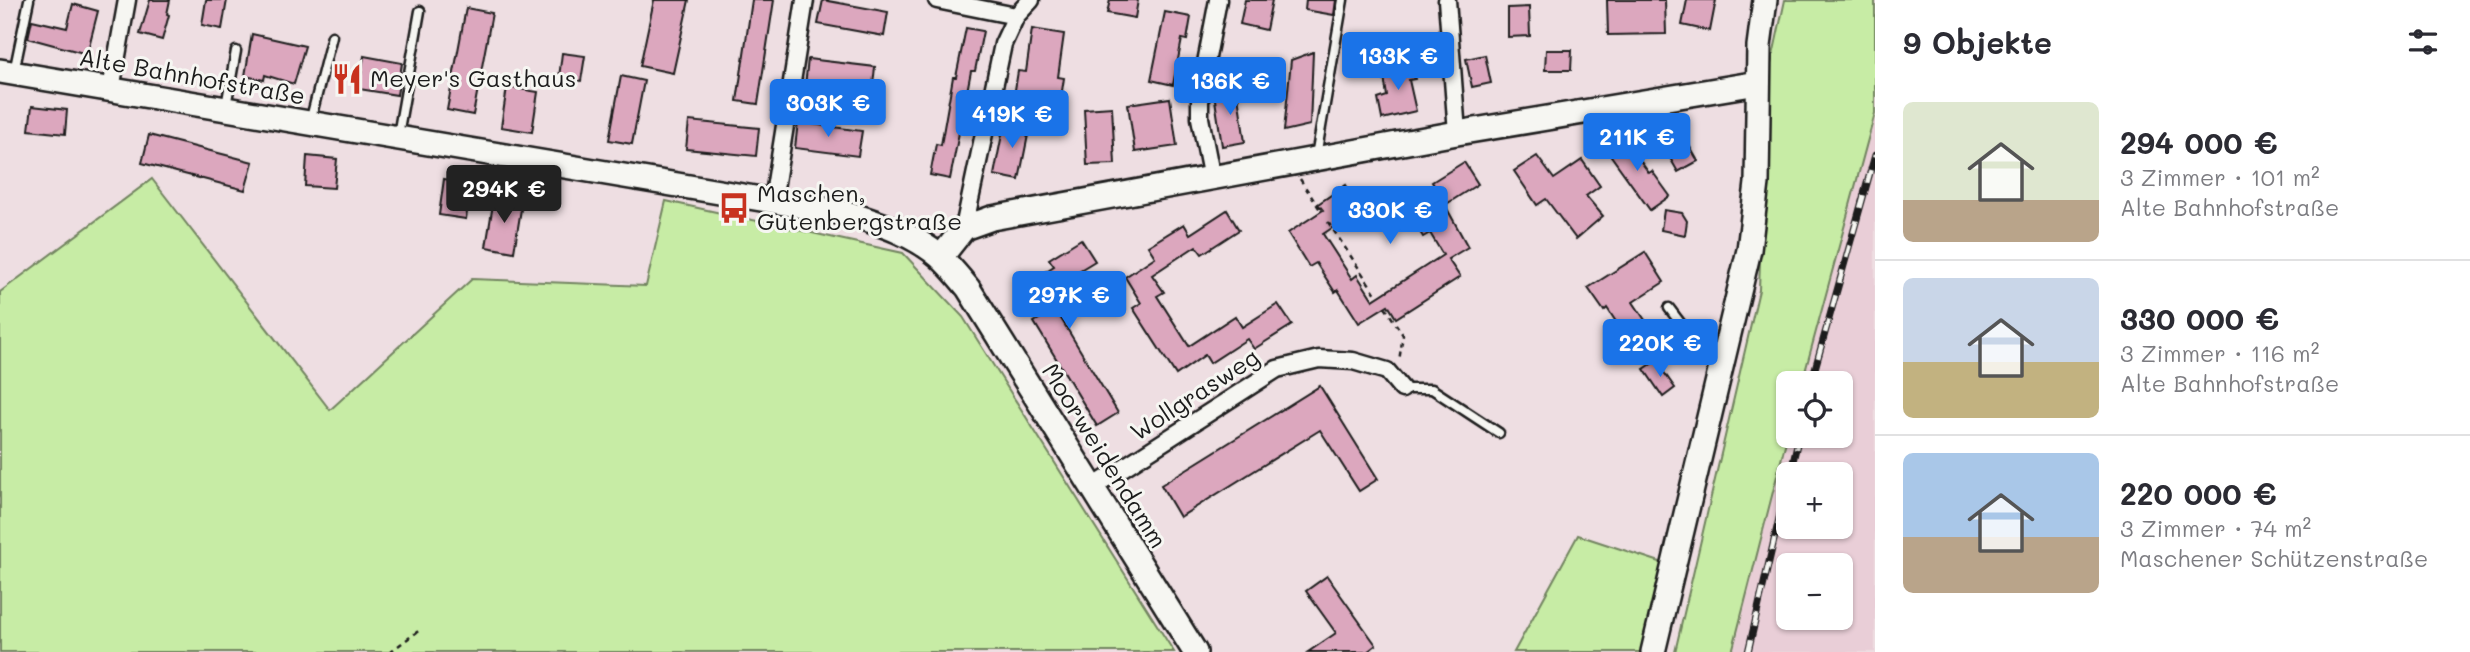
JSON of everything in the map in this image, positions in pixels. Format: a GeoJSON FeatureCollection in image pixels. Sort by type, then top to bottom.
{"type":"FeatureCollection","features":[{"type":"Feature","properties":{"kind":"street"},"geometry":{"type":"LineString","coordinates":[[111,89],[127,0]]}},
{"type":"Feature","properties":{"kind":"street"},"geometry":{"type":"LineString","coordinates":[[773,201],[804,0]]}},
{"type":"Feature","properties":{"kind":"street"},"geometry":{"type":"LineString","coordinates":[[937,0],[1016,16]]}},
{"type":"Feature","properties":{"kind":"street"},"geometry":{"type":"LineString","coordinates":[[941,257],[964,228],[1003,44],[1016,16],[1031,0]]}},
{"type":"Feature","properties":{"kind":"street"},"geometry":{"type":"LineString","coordinates":[[1212,178],[1200,118],[1200,94],[1218,0]]}},
{"type":"Feature","properties":{"kind":"street"},"geometry":{"type":"LineString","coordinates":[[1447,0],[1457,133]]}},
{"type":"Feature","properties":{"kind":"street"},"geometry":{"type":"LineString","coordinates":[[1653,652],[1749,250],[1759,145],[1759,46],[1765,0]]}},
{"type":"Feature","properties":{"kind":"street","name":"Alte Bahnhofstraße"},"geometry":{"type":"LineString","coordinates":[[7,72],[850,215],[883,225],[920,242],[941,257]]}},
{"type":"Feature","properties":{"kind":"street"},"geometry":{"type":"LineString","coordinates":[[964,228],[992,218],[1457,133],[1758,83]]}},
{"type":"Feature","properties":{"kind":"street","name":"Moorweidendamm"},"geometry":{"type":"LineString","coordinates":[[941,257],[968,288],[1195,652]]}},
{"type":"Feature","properties":{"kind":"street","name":"Wollgrasweg"},"geometry":{"type":"LineString","coordinates":[[1093,488],[1277,369],[1319,359],[1353,361],[1387,371]]}},
{"type":"Feature","properties":{"kind":"street"},"geometry":{"type":"LineString","coordinates":[[1387,371],[1402,389]]}},
{"type":"Feature","properties":{"kind":"lane"},"geometry":{"type":"LineString","coordinates":[[7,72],[29,0]]}},
{"type":"Feature","properties":{"kind":"lane"},"geometry":{"type":"LineString","coordinates":[[1316,159],[1343,0]]}},
{"type":"Feature","properties":{"kind":"lane"},"geometry":{"type":"LineString","coordinates":[[397,139],[419,10]]}},
{"type":"Feature","properties":{"kind":"lane"},"geometry":{"type":"LineString","coordinates":[[310,125],[332,36]]}},
{"type":"Feature","properties":{"kind":"lane"},"geometry":{"type":"LineString","coordinates":[[226,110],[236,51]]}},
{"type":"Feature","properties":{"kind":"lane"},"geometry":{"type":"LineString","coordinates":[[1669,308],[1703,353],[1722,366]]}},
{"type":"Feature","properties":{"kind":"lane"},"geometry":{"type":"LineString","coordinates":[[1402,389],[1432,388],[1499,433]]}},
{"type":"Feature","properties":{"kind":"path"},"geometry":{"type":"LineString","coordinates":[[1290,164],[1321,211]]}},
{"type":"Feature","properties":{"kind":"path"},"geometry":{"type":"LineString","coordinates":[[1328,222],[1378,297]]}},
{"type":"Feature","properties":{"kind":"path"},"geometry":{"type":"LineString","coordinates":[[1384,307],[1403,335],[1399,362],[1387,371]]}},
{"type":"Feature","properties":{"kind":"path"},"geometry":{"type":"LineString","coordinates":[[390,652],[421,629]]}},
{"type":"Feature","properties":{"kind":"shaded area"},"geometry":{"type":"Polygon","coordinates":[[[1785,0],[1875,0],[1875,652],[1675,652],[1759,290],[1766,88],[1785,0]]]}},
{"type":"Feature","properties":{"kind":"green space"},"geometry":{"type":"Polygon","coordinates":[[[1785,0],[1875,0],[1875,113],[1805,371],[1776,371],[1776,448],[1784,448],[1781,462],[1776,462],[1776,480],[1732,652],[1675,652],[1759,290],[1766,88],[1785,0]]]}},
{"type":"Feature","properties":{"kind":"green space"},"geometry":{"type":"Polygon","coordinates":[[[152,179],[330,410],[472,279],[646,286],[666,201],[903,253],[963,317],[1174,652],[0,652],[0,292],[152,179]]]}},
{"type":"Feature","properties":{"kind":"green space"},"geometry":{"type":"Polygon","coordinates":[[[1578,535],[1663,563],[1643,652],[1514,652],[1578,535]]]}},
{"type":"Feature","properties":{"kind":"building"},"geometry":{"type":"Polygon","coordinates":[[[150,0],[170,0],[162,40],[140,34],[150,0]]]}},
{"type":"Feature","properties":{"kind":"building"},"geometry":{"type":"Polygon","coordinates":[[[206,0],[227,0],[222,29],[202,25],[206,0]]]}},
{"type":"Feature","properties":{"kind":"building"},"geometry":{"type":"Polygon","coordinates":[[[654,0],[689,0],[673,73],[640,66],[654,0]]]}},
{"type":"Feature","properties":{"kind":"building"},"geometry":{"type":"Polygon","coordinates":[[[752,0],[774,0],[758,104],[737,101],[752,0]]]}},
{"type":"Feature","properties":{"kind":"building"},"geometry":{"type":"Polygon","coordinates":[[[823,0],[888,12],[884,36],[818,24],[823,0]]]}},
{"type":"Feature","properties":{"kind":"building"},"geometry":{"type":"Polygon","coordinates":[[[1110,0],[1138,0],[1135,18],[1107,13],[1110,0]]]}},
{"type":"Feature","properties":{"kind":"building"},"geometry":{"type":"Polygon","coordinates":[[[1245,0],[1272,0],[1266,30],[1240,24],[1245,0]]]}},
{"type":"Feature","properties":{"kind":"building"},"geometry":{"type":"Polygon","coordinates":[[[1306,0],[1336,0],[1334,15],[1305,10],[1306,0]]]}},
{"type":"Feature","properties":{"kind":"building"},"geometry":{"type":"Polygon","coordinates":[[[1607,0],[1665,0],[1666,34],[1608,35],[1607,0]]]}},
{"type":"Feature","properties":{"kind":"building"},"geometry":{"type":"Polygon","coordinates":[[[1687,0],[1716,0],[1710,31],[1682,25],[1687,0]]]}},
{"type":"Feature","properties":{"kind":"building"},"geometry":{"type":"Polygon","coordinates":[[[73,4],[98,11],[87,54],[28,38],[32,20],[67,28],[73,4]]]}},
{"type":"Feature","properties":{"kind":"building"},"geometry":{"type":"Polygon","coordinates":[[[1529,7],[1530,36],[1508,37],[1508,8],[1529,7]]]}},
{"type":"Feature","properties":{"kind":"building"},"geometry":{"type":"Polygon","coordinates":[[[466,8],[492,13],[473,115],[447,110],[466,8]]]}},
{"type":"Feature","properties":{"kind":"building"},"geometry":{"type":"Polygon","coordinates":[[[1165,12],[1191,17],[1187,40],[1182,39],[1173,85],[1151,80],[1165,12]]]}},
{"type":"Feature","properties":{"kind":"building"},"geometry":{"type":"Polygon","coordinates":[[[966,28],[983,31],[975,71],[971,71],[950,179],[930,175],[936,144],[941,145],[953,77],[956,77],[966,28]]]}},
{"type":"Feature","properties":{"kind":"building"},"geometry":{"type":"Polygon","coordinates":[[[1032,29],[1064,34],[1058,77],[1064,78],[1060,104],[1014,96],[1018,71],[1026,72],[1032,29]]]}},
{"type":"Feature","properties":{"kind":"building"},"geometry":{"type":"Polygon","coordinates":[[[252,34],[305,46],[294,84],[265,75],[264,80],[245,76],[252,34]]]}},
{"type":"Feature","properties":{"kind":"building"},"geometry":{"type":"Polygon","coordinates":[[[1546,50],[1572,50],[1571,70],[1545,70],[1546,50]]]}},
{"type":"Feature","properties":{"kind":"building"},"geometry":{"type":"Polygon","coordinates":[[[1313,52],[1310,125],[1284,131],[1291,60],[1313,52]]]}},
{"type":"Feature","properties":{"kind":"building"},"geometry":{"type":"Polygon","coordinates":[[[562,53],[585,56],[581,81],[559,78],[562,53]]]}},
{"type":"Feature","properties":{"kind":"building"},"geometry":{"type":"Polygon","coordinates":[[[1485,55],[1491,83],[1472,87],[1466,59],[1485,55]]]}},
{"type":"Feature","properties":{"kind":"building"},"geometry":{"type":"Polygon","coordinates":[[[364,56],[402,63],[397,95],[359,89],[364,56]]]}},
{"type":"Feature","properties":{"kind":"building"},"geometry":{"type":"Polygon","coordinates":[[[808,59],[875,67],[872,94],[805,86],[808,59]]]}},
{"type":"Feature","properties":{"kind":"building"},"geometry":{"type":"Polygon","coordinates":[[[1413,65],[1415,79],[1409,80],[1416,111],[1382,119],[1378,99],[1387,96],[1383,70],[1413,65]]]}},
{"type":"Feature","properties":{"kind":"building"},"geometry":{"type":"Polygon","coordinates":[[[621,76],[644,81],[632,144],[609,140],[621,76]]]}},
{"type":"Feature","properties":{"kind":"building"},"geometry":{"type":"Polygon","coordinates":[[[507,87],[538,92],[532,132],[501,127],[507,87]]]}},
{"type":"Feature","properties":{"kind":"building"},"geometry":{"type":"Polygon","coordinates":[[[1237,89],[1245,142],[1222,146],[1214,93],[1237,89]]]}},
{"type":"Feature","properties":{"kind":"building"},"geometry":{"type":"Polygon","coordinates":[[[1170,98],[1177,146],[1135,152],[1128,104],[1170,98]]]}},
{"type":"Feature","properties":{"kind":"building"},"geometry":{"type":"Polygon","coordinates":[[[32,106],[67,110],[65,134],[29,130],[32,106]]]}},
{"type":"Feature","properties":{"kind":"building"},"geometry":{"type":"Polygon","coordinates":[[[1112,107],[1115,164],[1087,165],[1084,109],[1112,107]]]}},
{"type":"Feature","properties":{"kind":"building"},"geometry":{"type":"Polygon","coordinates":[[[1005,119],[1030,125],[1019,180],[994,175],[1005,119]]]}},
{"type":"Feature","properties":{"kind":"building"},"geometry":{"type":"Polygon","coordinates":[[[689,121],[759,128],[756,156],[686,149],[689,121]]]}},
{"type":"Feature","properties":{"kind":"building"},"geometry":{"type":"Polygon","coordinates":[[[798,122],[862,131],[858,156],[795,148],[798,122]]]}},
{"type":"Feature","properties":{"kind":"building"},"geometry":{"type":"Polygon","coordinates":[[[1682,133],[1698,161],[1678,172],[1662,144],[1682,133]]]}},
{"type":"Feature","properties":{"kind":"building"},"geometry":{"type":"Polygon","coordinates":[[[1621,134],[1649,173],[1652,171],[1670,196],[1650,210],[1604,146],[1621,134]]]}},
{"type":"Feature","properties":{"kind":"building"},"geometry":{"type":"Polygon","coordinates":[[[149,135],[253,162],[245,190],[142,163],[149,135]]]}},
{"type":"Feature","properties":{"kind":"building"},"geometry":{"type":"Polygon","coordinates":[[[307,156],[337,159],[334,188],[305,186],[307,156]]]}},
{"type":"Feature","properties":{"kind":"building"},"geometry":{"type":"Polygon","coordinates":[[[1537,156],[1554,179],[1582,160],[1600,186],[1586,196],[1603,216],[1576,239],[1546,199],[1537,205],[1514,171],[1537,156]]]}},
{"type":"Feature","properties":{"kind":"building"},"geometry":{"type":"Polygon","coordinates":[[[1464,162],[1478,184],[1445,205],[1468,247],[1448,259],[1460,277],[1396,318],[1388,305],[1359,323],[1338,290],[1335,292],[1316,263],[1309,267],[1288,233],[1323,210],[1318,204],[1346,185],[1361,209],[1323,234],[1352,279],[1357,275],[1373,300],[1443,255],[1430,233],[1423,237],[1404,206],[1435,187],[1432,182],[1464,162]]]}},
{"type":"Feature","properties":{"kind":"building"},"geometry":{"type":"Polygon","coordinates":[[[444,179],[471,183],[466,219],[439,215],[444,179]]]}},
{"type":"Feature","properties":{"kind":"building"},"geometry":{"type":"Polygon","coordinates":[[[494,198],[522,203],[514,252],[486,247],[494,198]]]}},
{"type":"Feature","properties":{"kind":"building"},"geometry":{"type":"Polygon","coordinates":[[[1227,210],[1239,230],[1202,254],[1196,246],[1152,275],[1164,292],[1157,296],[1189,346],[1235,316],[1242,327],[1278,304],[1292,325],[1254,349],[1247,339],[1210,363],[1205,355],[1176,375],[1133,308],[1141,303],[1125,277],[1155,257],[1148,246],[1184,224],[1190,234],[1227,210]]]}},
{"type":"Feature","properties":{"kind":"building"},"geometry":{"type":"Polygon","coordinates":[[[1664,210],[1682,213],[1687,221],[1685,235],[1661,230],[1664,210]]]}},
{"type":"Feature","properties":{"kind":"building"},"geometry":{"type":"Polygon","coordinates":[[[1081,239],[1095,261],[1054,286],[1067,307],[1057,312],[1118,413],[1097,426],[1034,322],[1046,315],[1027,283],[1054,266],[1049,259],[1081,239]]]}},
{"type":"Feature","properties":{"kind":"building"},"geometry":{"type":"Polygon","coordinates":[[[1645,252],[1664,282],[1633,302],[1649,326],[1628,340],[1607,308],[1604,311],[1588,288],[1645,252]]]}},
{"type":"Feature","properties":{"kind":"building"},"geometry":{"type":"Polygon","coordinates":[[[1656,361],[1675,388],[1663,397],[1644,369],[1656,361]]]}},
{"type":"Feature","properties":{"kind":"building"},"geometry":{"type":"Polygon","coordinates":[[[1320,386],[1378,479],[1359,491],[1320,430],[1180,517],[1161,485],[1320,386]]]}},
{"type":"Feature","properties":{"kind":"building"},"geometry":{"type":"Polygon","coordinates":[[[1327,576],[1376,645],[1367,652],[1308,652],[1336,633],[1306,591],[1327,576]]]}},
{"type":"Feature","properties":{"kind":"railway"},"geometry":{"type":"LineString","coordinates":[[1814,371],[1875,155]]}},
{"type":"Feature","properties":{"kind":"railway"},"geometry":{"type":"LineString","coordinates":[[1793,462],[1796,448]]}},
{"type":"Feature","properties":{"kind":"railway"},"geometry":{"type":"LineString","coordinates":[[1748,652],[1776,532]]}},
{"type":"Feature","properties":{"kind":"place","name":"Meyer's Gasthaus"},"geometry":{"type":"Point","coordinates":[347,79]}},
{"type":"Feature","properties":{"kind":"place","name":"Maschen, Gutenbergstraße"},"geometry":{"type":"Point","coordinates":[734,208]}}]}
